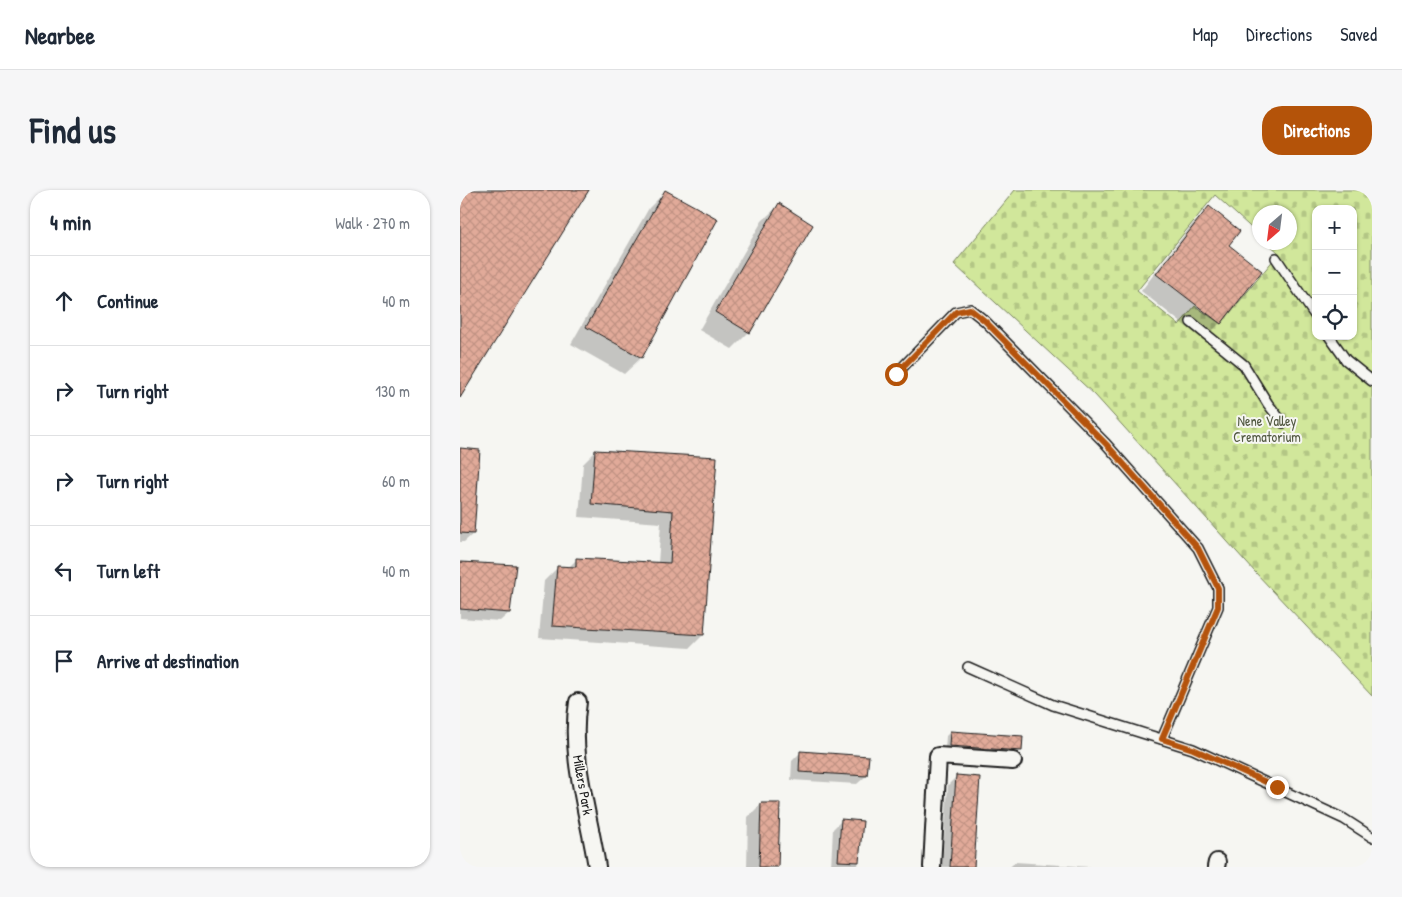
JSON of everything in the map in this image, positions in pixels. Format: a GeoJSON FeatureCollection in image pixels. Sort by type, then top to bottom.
{"type":"FeatureCollection","features":[{"type":"Feature","properties":{"kind":"street","name":"Millers Park"},"geometry":{"type":"LineString","coordinates":[[578,702],[575,718],[578,764],[592,831],[597,867]]}},
{"type":"Feature","properties":{"kind":"street"},"geometry":{"type":"LineString","coordinates":[[932,867],[938,756],[1013,761]]}},
{"type":"Feature","properties":{"kind":"lane"},"geometry":{"type":"LineString","coordinates":[[1276,258],[1312,310]]}},
{"type":"Feature","properties":{"kind":"lane"},"geometry":{"type":"LineString","coordinates":[[896,374],[956,312],[970,309],[985,321],[1106,444],[1198,548],[1218,588],[1218,607],[1162,739]]}},
{"type":"Feature","properties":{"kind":"lane"},"geometry":{"type":"LineString","coordinates":[[1191,322],[1244,365],[1268,404],[1283,423]]}},
{"type":"Feature","properties":{"kind":"lane"},"geometry":{"type":"LineString","coordinates":[[1332,340],[1346,360],[1372,380]]}},
{"type":"Feature","properties":{"kind":"lane"},"geometry":{"type":"LineString","coordinates":[[968,667],[1053,705],[1193,749],[1344,819],[1372,837]]}},
{"type":"Feature","properties":{"kind":"green space","name":"Nene Valley Crematorium"},"geometry":{"type":"Polygon","coordinates":[[[1015,190],[1372,190],[1372,696],[1255,572],[1095,395],[954,264],[1015,190]],[[1215,195],[1137,291],[1179,325],[1195,306],[1221,324],[1279,253],[1276,250],[1297,250],[1297,205],[1252,205],[1252,229],[1215,195]]]}},
{"type":"Feature","properties":{"kind":"building"},"geometry":{"type":"Polygon","coordinates":[[[460,190],[589,190],[460,398],[460,190]]]}},
{"type":"Feature","properties":{"kind":"building"},"geometry":{"type":"Polygon","coordinates":[[[665,190],[718,219],[642,358],[586,327],[665,190]]]}},
{"type":"Feature","properties":{"kind":"building"},"geometry":{"type":"Polygon","coordinates":[[[779,203],[813,225],[750,333],[715,312],[779,203]]]}},
{"type":"Feature","properties":{"kind":"building"},"geometry":{"type":"Polygon","coordinates":[[[1209,206],[1240,231],[1229,245],[1262,271],[1221,324],[1156,274],[1209,206]]]}},
{"type":"Feature","properties":{"kind":"building"},"geometry":{"type":"Polygon","coordinates":[[[460,448],[480,450],[474,534],[460,533],[460,448]]]}},
{"type":"Feature","properties":{"kind":"building"},"geometry":{"type":"Polygon","coordinates":[[[595,450],[717,457],[704,635],[552,626],[557,566],[576,567],[576,558],[670,563],[673,511],[591,504],[595,450]]]}},
{"type":"Feature","properties":{"kind":"building"},"geometry":{"type":"Polygon","coordinates":[[[460,562],[516,565],[510,613],[460,609],[460,562]]]}},
{"type":"Feature","properties":{"kind":"building"},"geometry":{"type":"Polygon","coordinates":[[[950,731],[1023,736],[1022,751],[949,746],[950,731]]]}},
{"type":"Feature","properties":{"kind":"building"},"geometry":{"type":"Polygon","coordinates":[[[800,751],[869,756],[867,776],[799,772],[800,751]]]}},
{"type":"Feature","properties":{"kind":"building"},"geometry":{"type":"Polygon","coordinates":[[[956,775],[980,777],[974,867],[950,867],[956,775]]]}},
{"type":"Feature","properties":{"kind":"building"},"geometry":{"type":"Polygon","coordinates":[[[761,803],[780,803],[778,867],[759,867],[761,803]]]}},
{"type":"Feature","properties":{"kind":"building"},"geometry":{"type":"Polygon","coordinates":[[[841,819],[863,821],[859,862],[838,861],[841,819]]]}},
{"type":"Feature","properties":{"kind":"route"},"geometry":{"type":"LineString","coordinates":[[896,374],[956,312],[970,309],[985,321],[1106,444],[1198,548],[1218,588],[1218,607],[1162,739],[1193,749],[1277,787]]}}]}
